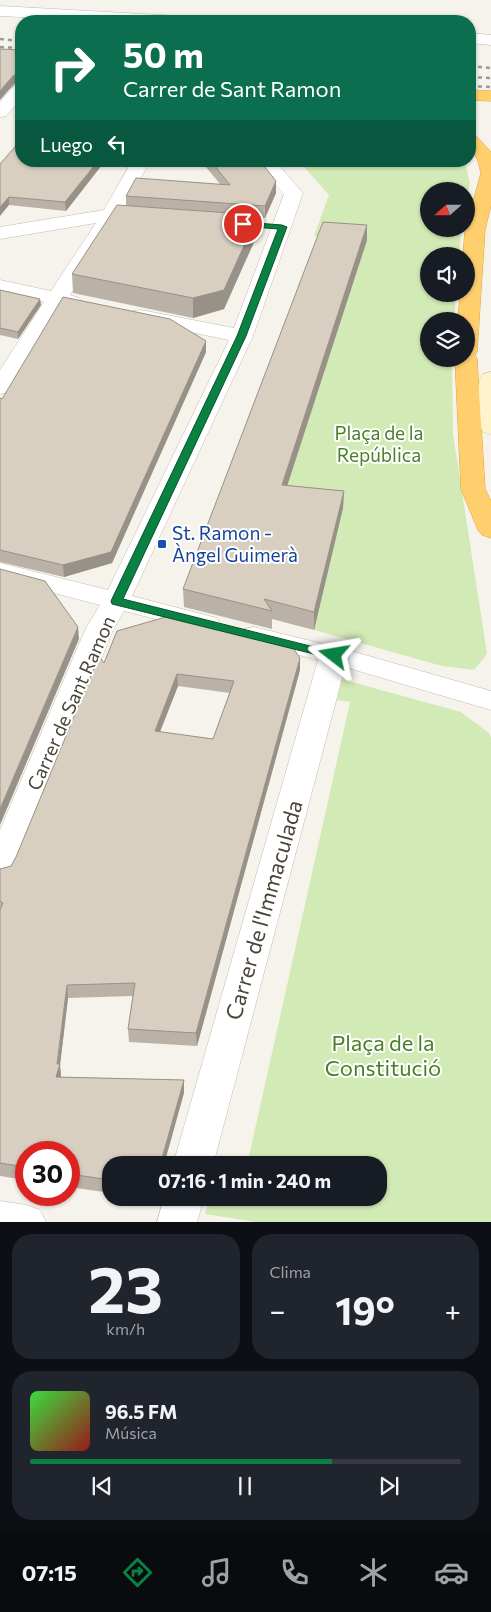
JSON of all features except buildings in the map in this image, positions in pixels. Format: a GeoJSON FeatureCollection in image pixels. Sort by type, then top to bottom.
{"type":"FeatureCollection","features":[{"type":"Feature","properties":{"kind":"highway"},"geometry":{"type":"LineString","coordinates":[[476,95],[491,96]]}},
{"type":"Feature","properties":{"kind":"highway"},"geometry":{"type":"LineString","coordinates":[[476,105],[491,106]]}},
{"type":"Feature","properties":{"kind":"highway"},"geometry":{"type":"LineString","coordinates":[[469,312],[475,230],[490,173],[486,157],[476,146]]}},
{"type":"Feature","properties":{"kind":"highway"},"geometry":{"type":"LineString","coordinates":[[466,367],[473,489],[491,530]]}},
{"type":"Feature","properties":{"kind":"street"},"geometry":{"type":"LineString","coordinates":[[0,12],[60,15]]}},
{"type":"Feature","properties":{"kind":"street"},"geometry":{"type":"LineString","coordinates":[[476,39],[491,40]]}},
{"type":"Feature","properties":{"kind":"street"},"geometry":{"type":"LineString","coordinates":[[15,88],[0,112],[15,113]]}},
{"type":"Feature","properties":{"kind":"street"},"geometry":{"type":"LineString","coordinates":[[0,388],[110,215],[138,167]]}},
{"type":"Feature","properties":{"kind":"street","name":"Carrer de Sant Ramon"},"geometry":{"type":"LineString","coordinates":[[0,869],[99,630],[116,601],[242,336],[273,226],[294,193],[270,167]]}},
{"type":"Feature","properties":{"kind":"street"},"geometry":{"type":"LineString","coordinates":[[0,233],[110,215],[163,218]]}},
{"type":"Feature","properties":{"kind":"street"},"geometry":{"type":"LineString","coordinates":[[0,286],[91,306]]}},
{"type":"Feature","properties":{"kind":"street"},"geometry":{"type":"LineString","coordinates":[[119,312],[242,336]]}},
{"type":"Feature","properties":{"kind":"street"},"geometry":{"type":"LineString","coordinates":[[491,379],[488,391],[491,427]]}},
{"type":"Feature","properties":{"kind":"street"},"geometry":{"type":"LineString","coordinates":[[0,571],[334,655],[491,700]]}},
{"type":"Feature","properties":{"kind":"street","name":"Carrer de l'Immaculada"},"geometry":{"type":"LineString","coordinates":[[195,1156],[334,655]]}},
{"type":"Feature","properties":{"kind":"street"},"geometry":{"type":"LineString","coordinates":[[177,1222],[182,1206]]}},
{"type":"Feature","properties":{"kind":"street"},"geometry":{"type":"LineString","coordinates":[[0,1218],[26,1222]]}},
{"type":"Feature","properties":{"kind":"green space","name":"Plaça de la República"},"geometry":{"type":"Polygon","coordinates":[[[304,167],[466,167],[470,182],[420,182],[420,238],[460,238],[460,247],[420,247],[420,302],[455,302],[455,312],[420,312],[420,367],[452,367],[453,434],[487,654],[474,670],[442,666],[314,630],[282,502],[366,240],[314,236],[329,195],[304,167]]]}},
{"type":"Feature","properties":{"kind":"green space","name":"Plaça de la Constitució"},"geometry":{"type":"Polygon","coordinates":[[[341,679],[461,712],[489,733],[491,738],[491,1222],[256,1222],[205,1214],[208,1206],[387,1206],[387,1156],[249,1156],[350,702],[337,700],[341,679]]]}},
{"type":"Feature","properties":{"kind":"tunnel"},"geometry":{"type":"LineString","coordinates":[[0,80],[15,81]]}},
{"type":"Feature","properties":{"kind":"railway"},"geometry":{"type":"LineString","coordinates":[[0,39],[15,40]]}},
{"type":"Feature","properties":{"kind":"railway"},"geometry":{"type":"LineString","coordinates":[[0,47],[15,48]]}},
{"type":"Feature","properties":{"kind":"railway"},"geometry":{"type":"LineString","coordinates":[[476,67],[491,68]]}},
{"type":"Feature","properties":{"kind":"railway"},"geometry":{"type":"LineString","coordinates":[[476,77],[491,78]]}},
{"type":"Feature","properties":{"kind":"railway"},"geometry":{"type":"LineString","coordinates":[[476,86],[491,87]]}},
{"type":"Feature","properties":{"kind":"place","name":"St. Ramon - Àngel Guimerà"},"geometry":{"type":"Point","coordinates":[162,544]}},
{"type":"Feature","properties":{"kind":"route"},"geometry":{"type":"LineString","coordinates":[[243,224],[282,227],[242,336],[116,601],[334,655]]}}]}
